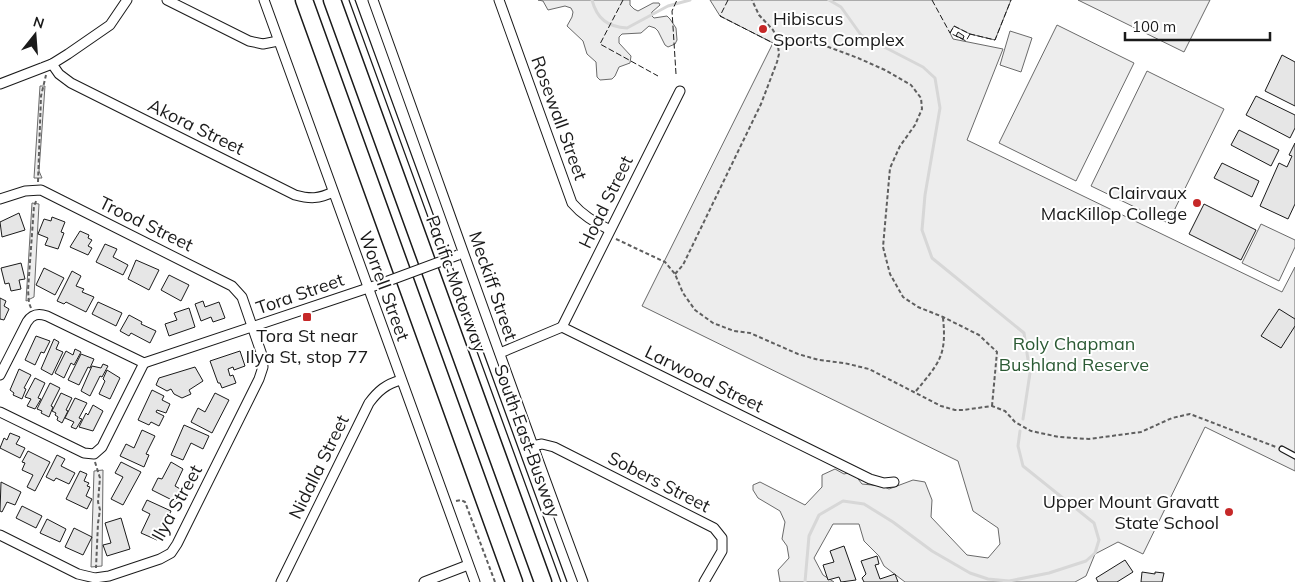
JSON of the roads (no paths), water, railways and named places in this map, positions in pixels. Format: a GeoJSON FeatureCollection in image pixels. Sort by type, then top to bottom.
{"type":"FeatureCollection","features":[{"type":"Feature","properties":{"kind":"highway"},"geometry":{"type":"LineString","coordinates":[[304,0],[514,582]]}},
{"type":"Feature","properties":{"kind":"highway","name":"Pacific Motorway"},"geometry":{"type":"LineString","coordinates":[[332,0],[543,582]]}},
{"type":"Feature","properties":{"kind":"street"},"geometry":{"type":"LineString","coordinates":[[0,84],[52,64],[110,25],[127,0]]}},
{"type":"Feature","properties":{"kind":"street"},"geometry":{"type":"LineString","coordinates":[[167,0],[249,41],[263,44],[278,41]]}},
{"type":"Feature","properties":{"kind":"street","name":"Worrell Street"},"geometry":{"type":"LineString","coordinates":[[264,0],[475,582]]}},
{"type":"Feature","properties":{"kind":"street","name":"Meckiff Street"},"geometry":{"type":"LineString","coordinates":[[373,0],[461,254],[500,353],[532,446],[583,582]]}},
{"type":"Feature","properties":{"kind":"street","name":"Rosewall Street"},"geometry":{"type":"LineString","coordinates":[[499,0],[572,202],[579,211],[609,232]]}},
{"type":"Feature","properties":{"kind":"street","name":"Akora Street"},"geometry":{"type":"LineString","coordinates":[[52,64],[59,74],[72,83],[295,195],[308,198],[321,197],[333,192]]}},
{"type":"Feature","properties":{"kind":"street","name":"Hoad Street"},"geometry":{"type":"LineString","coordinates":[[562,327],[680,91]]}},
{"type":"Feature","properties":{"kind":"street","name":"Trood Street"},"geometry":{"type":"LineString","coordinates":[[0,199],[25,190],[41,190],[228,283],[240,293],[253,328]]}},
{"type":"Feature","properties":{"kind":"street","name":"Tora Street"},"geometry":{"type":"LineString","coordinates":[[144,363],[253,328],[461,254]]}},
{"type":"Feature","properties":{"kind":"street"},"geometry":{"type":"LineString","coordinates":[[0,375],[27,322],[34,314],[48,316],[144,363],[102,447],[94,454],[84,453],[0,412]]}},
{"type":"Feature","properties":{"kind":"street"},"geometry":{"type":"LineString","coordinates":[[500,353],[562,327]]}},
{"type":"Feature","properties":{"kind":"street","name":"Larwood Street"},"geometry":{"type":"LineString","coordinates":[[562,327],[870,480],[884,483],[894,482]]}},
{"type":"Feature","properties":{"kind":"street","name":"Ilya Street"},"geometry":{"type":"LineString","coordinates":[[0,535],[78,574],[95,578],[109,576],[160,559],[170,553],[177,544],[261,374],[263,367],[262,355],[253,328]]}},
{"type":"Feature","properties":{"kind":"street","name":"Nidalla Street"},"geometry":{"type":"LineString","coordinates":[[281,582],[369,403],[379,390],[388,384],[401,380]]}},
{"type":"Feature","properties":{"kind":"street","name":"Sobers Street"},"geometry":{"type":"LineString","coordinates":[[532,446],[542,444],[554,447],[714,528],[722,538],[722,551],[704,582]]}},
{"type":"Feature","properties":{"kind":"street"},"geometry":{"type":"LineString","coordinates":[[424,582],[468,565]]}},
{"type":"Feature","properties":{"kind":"lane","name":"South East Busway"},"geometry":{"type":"LineString","coordinates":[[352,0],[564,582]]}},
{"type":"Feature","properties":{"kind":"lane"},"geometry":{"type":"LineString","coordinates":[[1282,450],[1295,456]]}},
{"type":"Feature","properties":{"kind":"waterway"},"geometry":{"type":"LineString","coordinates":[[592,0],[594,7],[604,21],[614,26],[627,28],[668,6],[690,0]]}},
{"type":"Feature","properties":{"kind":"waterway"},"geometry":{"type":"LineString","coordinates":[[829,0],[841,7],[861,35],[923,67],[935,78],[940,108],[925,195],[922,230],[932,258],[1024,333],[1030,373],[1023,419]]}},
{"type":"Feature","properties":{"kind":"waterway"},"geometry":{"type":"LineString","coordinates":[[805,582],[809,536],[819,515],[843,501],[864,504],[893,522],[932,551],[970,573],[988,579],[1009,581],[1049,573],[1086,561],[1095,553],[1099,540],[1094,523],[1023,466],[1018,446],[1020,431]]}},
{"type":"Feature","properties":{"kind":"place","name":"Hibiscus Sports Complex"},"geometry":{"type":"Point","coordinates":[763,29]}},
{"type":"Feature","properties":{"kind":"place","name":"Clairvaux MacKillop College"},"geometry":{"type":"Point","coordinates":[1197,203]}},
{"type":"Feature","properties":{"kind":"place","name":"Tora St near Ilya St, stop 77"},"geometry":{"type":"Point","coordinates":[307,317]}},
{"type":"Feature","properties":{"kind":"place","name":"Upper Mount Gravatt State School"},"geometry":{"type":"Point","coordinates":[1229,512]}},
{"type":"Feature","properties":{"kind":"park label","name":"Roly Chapman Bushland Reserve"},"geometry":{"type":"Point","coordinates":[1074,354]}}]}
